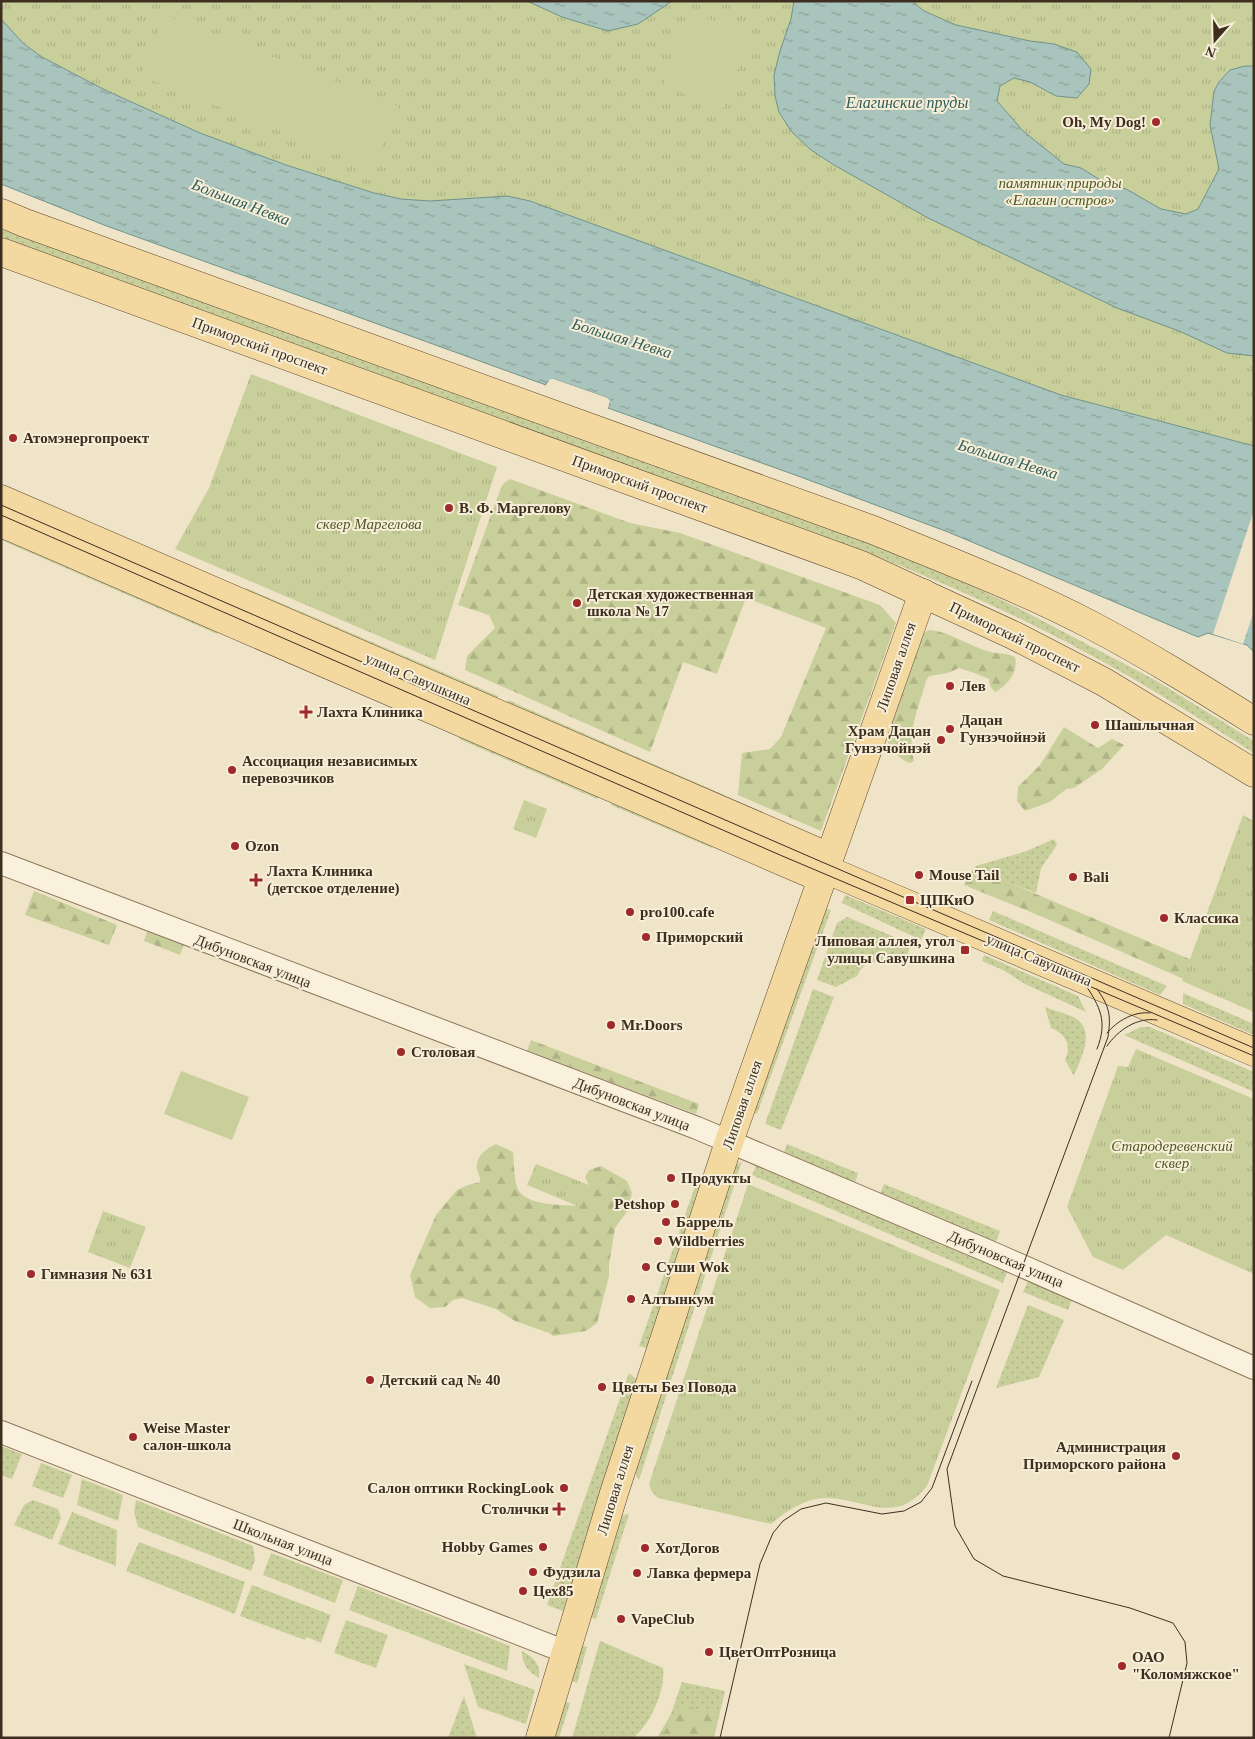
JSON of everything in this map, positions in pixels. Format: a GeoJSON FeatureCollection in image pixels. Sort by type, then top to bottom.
{"type":"FeatureCollection","features":[{"type":"Feature","properties":{"kind":"main road"},"geometry":{"type":"LineString","coordinates":[[1,213],[24,223],[873,530],[936,555],[1013,588],[1093,626],[1163,665],[1254,721]]}},
{"type":"Feature","properties":{"kind":"main road","name":"Приморский проспект"},"geometry":{"type":"LineString","coordinates":[[1,252],[861,565],[1013,635],[1104,682],[1254,773]]}},
{"type":"Feature","properties":{"kind":"main road","name":"улица Савушкина"},"geometry":{"type":"LineString","coordinates":[[1,499],[818,852],[825,869]]}},
{"type":"Feature","properties":{"kind":"main road","name":"улица Савушкина"},"geometry":{"type":"LineString","coordinates":[[1,523],[809,873],[825,869],[1254,1052]]}},
{"type":"Feature","properties":{"kind":"main road","name":"Липовая аллея"},"geometry":{"type":"LineString","coordinates":[[540,1738],[617,1484],[729,1142],[924,593]]}},
{"type":"Feature","properties":{"kind":"street","name":"Дибуновская улица"},"geometry":{"type":"LineString","coordinates":[[1,863],[729,1142],[1004,1258],[1254,1368]]}},
{"type":"Feature","properties":{"kind":"street","name":"Школьная улица"},"geometry":{"type":"LineString","coordinates":[[1,1432],[566,1652]]}},
{"type":"Feature","properties":{"kind":"green space","name":"памятник природы «Елагин остров»"},"geometry":{"type":"Polygon","coordinates":[[[1,1],[1254,1],[1254,446],[1061,395],[530,201],[430,201],[401,199],[374,193],[286,165],[200,133],[105,90],[42,57],[24,44],[1,19],[1,1]]]}},
{"type":"Feature","properties":{"kind":"green space"},"geometry":{"type":"Polygon","coordinates":[[[688,11],[751,34],[724,108],[663,86],[688,11]]]}},
{"type":"Feature","properties":{"kind":"green space"},"geometry":{"type":"Polygon","coordinates":[[[165,15],[398,106],[374,168],[141,76],[165,15]]]}},
{"type":"Feature","properties":{"kind":"green space"},"geometry":{"type":"Polygon","coordinates":[[[1,227],[869,543],[954,577],[1022,610],[1155,680],[1254,741],[1254,753],[1147,687],[1055,636],[921,574],[866,552],[1,237],[1,227]]]}},
{"type":"Feature","properties":{"kind":"green space","name":"сквер Маргелова"},"geometry":{"type":"Polygon","coordinates":[[[251,374],[497,467],[435,660],[175,549],[209,488],[251,374]]]}},
{"type":"Feature","properties":{"kind":"green space"},"geometry":{"type":"Polygon","coordinates":[[[510,479],[630,523],[680,533],[880,605],[896,623],[821,831],[738,795],[742,753],[770,749],[781,737],[826,628],[746,598],[717,674],[683,662],[650,752],[465,670],[467,656],[495,628],[489,615],[458,605],[502,485],[510,479]]]}},
{"type":"Feature","properties":{"kind":"green space"},"geometry":{"type":"Polygon","coordinates":[[[1,530],[221,625],[217,634],[1,540],[1,530]]]}},
{"type":"Feature","properties":{"kind":"green space"},"geometry":{"type":"Polygon","coordinates":[[[246,588],[498,696],[494,706],[242,597],[246,588]]]}},
{"type":"Feature","properties":{"kind":"green space"},"geometry":{"type":"Polygon","coordinates":[[[930,630],[938,631],[983,650],[1015,657],[1016,662],[1011,678],[995,692],[990,686],[989,679],[959,668],[948,673],[929,676],[914,721],[912,751],[914,761],[910,763],[901,759],[894,752],[885,736],[921,637],[930,630]]]}},
{"type":"Feature","properties":{"kind":"green space"},"geometry":{"type":"Polygon","coordinates":[[[508,700],[724,795],[720,804],[504,709],[508,700]]]}},
{"type":"Feature","properties":{"kind":"green space"},"geometry":{"type":"Polygon","coordinates":[[[1064,727],[1098,748],[1112,739],[1124,745],[1102,769],[1074,788],[1066,789],[1050,802],[1025,811],[1017,801],[1018,787],[1040,765],[1064,727]]]}},
{"type":"Feature","properties":{"kind":"green space"},"geometry":{"type":"Polygon","coordinates":[[[463,729],[601,790],[597,799],[459,739],[463,729]]]}},
{"type":"Feature","properties":{"kind":"green space"},"geometry":{"type":"Polygon","coordinates":[[[615,796],[716,839],[712,848],[611,805],[615,796]]]}},
{"type":"Feature","properties":{"kind":"green space"},"geometry":{"type":"Polygon","coordinates":[[[524,800],[547,809],[536,838],[513,829],[524,800]]]}},
{"type":"Feature","properties":{"kind":"green space"},"geometry":{"type":"Polygon","coordinates":[[[1243,815],[1254,821],[1254,1012],[1182,981],[1243,815]]]}},
{"type":"Feature","properties":{"kind":"green space"},"geometry":{"type":"Polygon","coordinates":[[[1054,839],[1057,845],[1041,868],[1036,893],[1010,883],[970,874],[976,866],[1024,852],[1054,839]]]}},
{"type":"Feature","properties":{"kind":"green space"},"geometry":{"type":"Polygon","coordinates":[[[970,874],[1010,883],[1194,961],[1188,981],[1038,915],[964,885],[970,874]]]}},
{"type":"Feature","properties":{"kind":"green space"},"geometry":{"type":"Polygon","coordinates":[[[34,891],[117,925],[109,945],[25,915],[34,891]]]}},
{"type":"Feature","properties":{"kind":"green space"},"geometry":{"type":"Polygon","coordinates":[[[845,895],[926,929],[921,940],[842,903],[845,895]]]}},
{"type":"Feature","properties":{"kind":"green space"},"geometry":{"type":"Polygon","coordinates":[[[824,908],[831,910],[757,1114],[751,1112],[824,908]]]}},
{"type":"Feature","properties":{"kind":"green space"},"geometry":{"type":"Polygon","coordinates":[[[993,911],[1167,986],[1160,995],[989,920],[993,911]]]}},
{"type":"Feature","properties":{"kind":"green space"},"geometry":{"type":"Polygon","coordinates":[[[847,917],[911,944],[907,956],[887,963],[881,961],[866,964],[857,976],[836,987],[817,980],[837,923],[847,917]]]}},
{"type":"Feature","properties":{"kind":"green space"},"geometry":{"type":"Polygon","coordinates":[[[149,927],[185,942],[180,955],[144,941],[149,927]]]}},
{"type":"Feature","properties":{"kind":"green space"},"geometry":{"type":"Polygon","coordinates":[[[984,955],[1078,996],[1086,1012],[1025,984],[1003,970],[982,961],[984,955]]]}},
{"type":"Feature","properties":{"kind":"green space"},"geometry":{"type":"Polygon","coordinates":[[[813,989],[834,997],[781,1130],[765,1124],[813,989]]]}},
{"type":"Feature","properties":{"kind":"green space"},"geometry":{"type":"Polygon","coordinates":[[[1183,993],[1254,1024],[1254,1035],[1183,1004],[1183,993]]]}},
{"type":"Feature","properties":{"kind":"green space"},"geometry":{"type":"Polygon","coordinates":[[[1045,1007],[1075,1018],[1082,1024],[1085,1030],[1085,1046],[1074,1076],[1065,1060],[1068,1045],[1064,1037],[1051,1028],[1045,1007]]]}},
{"type":"Feature","properties":{"kind":"green space"},"geometry":{"type":"Polygon","coordinates":[[[1141,1027],[1150,1027],[1254,1072],[1254,1092],[1124,1035],[1141,1027]]]}},
{"type":"Feature","properties":{"kind":"green space"},"geometry":{"type":"Polygon","coordinates":[[[531,1040],[699,1104],[696,1114],[527,1051],[531,1040]]]}},
{"type":"Feature","properties":{"kind":"green space","name":"Стародеревенский сквер"},"geometry":{"type":"Polygon","coordinates":[[[1136,1049],[1254,1099],[1254,1274],[1166,1235],[1123,1270],[1093,1257],[1067,1207],[1118,1066],[1128,1067],[1136,1049]]]}},
{"type":"Feature","properties":{"kind":"green space"},"geometry":{"type":"Polygon","coordinates":[[[181,1071],[249,1097],[232,1140],[164,1114],[181,1071]]]}},
{"type":"Feature","properties":{"kind":"green space"},"geometry":{"type":"Polygon","coordinates":[[[496,1144],[513,1152],[517,1188],[530,1200],[556,1205],[580,1206],[589,1185],[585,1177],[589,1170],[601,1166],[627,1181],[632,1193],[628,1210],[615,1228],[609,1276],[597,1323],[586,1331],[553,1336],[515,1321],[496,1309],[462,1298],[453,1300],[445,1307],[430,1308],[415,1297],[410,1275],[436,1215],[457,1190],[480,1182],[477,1170],[479,1157],[496,1144]]]}},
{"type":"Feature","properties":{"kind":"green space"},"geometry":{"type":"Polygon","coordinates":[[[787,1144],[858,1173],[855,1183],[784,1152],[787,1144]]]}},
{"type":"Feature","properties":{"kind":"green space"},"geometry":{"type":"Polygon","coordinates":[[[742,1161],[639,1480],[636,1475],[636,1469],[733,1168],[742,1161]]]}},
{"type":"Feature","properties":{"kind":"green space"},"geometry":{"type":"Polygon","coordinates":[[[758,1161],[1008,1270],[1003,1283],[752,1175],[758,1161]]]}},
{"type":"Feature","properties":{"kind":"green space"},"geometry":{"type":"Polygon","coordinates":[[[536,1164],[589,1185],[580,1207],[527,1185],[536,1164]]]}},
{"type":"Feature","properties":{"kind":"green space"},"geometry":{"type":"Polygon","coordinates":[[[698,1178],[703,1180],[647,1348],[639,1346],[698,1178]]]}},
{"type":"Feature","properties":{"kind":"green space"},"geometry":{"type":"Polygon","coordinates":[[[748,1184],[1000,1290],[927,1486],[915,1498],[903,1505],[892,1508],[841,1499],[811,1500],[783,1514],[771,1524],[658,1498],[652,1492],[649,1484],[748,1184]]]}},
{"type":"Feature","properties":{"kind":"green space"},"geometry":{"type":"Polygon","coordinates":[[[884,1184],[1000,1231],[995,1244],[880,1194],[884,1184]]]}},
{"type":"Feature","properties":{"kind":"green space"},"geometry":{"type":"Polygon","coordinates":[[[103,1211],[146,1227],[130,1268],[88,1252],[103,1211]]]}},
{"type":"Feature","properties":{"kind":"green space"},"geometry":{"type":"Polygon","coordinates":[[[1029,1279],[1073,1297],[1068,1310],[1023,1292],[1029,1279]]]}},
{"type":"Feature","properties":{"kind":"green space"},"geometry":{"type":"Polygon","coordinates":[[[1028,1305],[1064,1320],[1039,1377],[996,1388],[1028,1305]]]}},
{"type":"Feature","properties":{"kind":"green space"},"geometry":{"type":"Polygon","coordinates":[[[629,1373],[636,1379],[636,1383],[563,1611],[547,1605],[629,1373]]]}},
{"type":"Feature","properties":{"kind":"green space"},"geometry":{"type":"Polygon","coordinates":[[[1,1446],[22,1454],[12,1479],[1,1475],[1,1446]]]}},
{"type":"Feature","properties":{"kind":"green space"},"geometry":{"type":"Polygon","coordinates":[[[41,1463],[72,1475],[63,1498],[32,1486],[41,1463]]]}},
{"type":"Feature","properties":{"kind":"green space"},"geometry":{"type":"Polygon","coordinates":[[[82,1479],[123,1495],[118,1521],[77,1505],[82,1479]]]}},
{"type":"Feature","properties":{"kind":"green space"},"geometry":{"type":"Polygon","coordinates":[[[33,1500],[58,1509],[61,1518],[52,1540],[14,1525],[24,1505],[33,1500]]]}},
{"type":"Feature","properties":{"kind":"green space"},"geometry":{"type":"Polygon","coordinates":[[[136,1500],[253,1546],[255,1560],[251,1571],[138,1527],[134,1512],[136,1500]]]}},
{"type":"Feature","properties":{"kind":"green space"},"geometry":{"type":"Polygon","coordinates":[[[72,1512],[117,1530],[116,1566],[58,1544],[72,1512]]]}},
{"type":"Feature","properties":{"kind":"green space"},"geometry":{"type":"Polygon","coordinates":[[[629,1514],[596,1619],[589,1617],[620,1519],[623,1515],[629,1514]]]}},
{"type":"Feature","properties":{"kind":"green space"},"geometry":{"type":"Polygon","coordinates":[[[139,1542],[245,1582],[235,1614],[126,1571],[139,1542]]]}},
{"type":"Feature","properties":{"kind":"green space"},"geometry":{"type":"Polygon","coordinates":[[[271,1553],[343,1580],[335,1603],[263,1575],[271,1553]]]}},
{"type":"Feature","properties":{"kind":"green space"},"geometry":{"type":"Polygon","coordinates":[[[252,1585],[331,1615],[321,1643],[307,1637],[305,1640],[240,1616],[252,1585]]]}},
{"type":"Feature","properties":{"kind":"green space"},"geometry":{"type":"Polygon","coordinates":[[[358,1586],[510,1646],[507,1671],[349,1610],[358,1586]]]}},
{"type":"Feature","properties":{"kind":"green space"},"geometry":{"type":"Polygon","coordinates":[[[346,1620],[388,1635],[376,1668],[334,1653],[346,1620]]]}},
{"type":"Feature","properties":{"kind":"green space"},"geometry":{"type":"Polygon","coordinates":[[[600,1641],[663,1668],[662,1686],[656,1706],[645,1725],[633,1738],[572,1738],[600,1641]]]}},
{"type":"Feature","properties":{"kind":"green space"},"geometry":{"type":"Polygon","coordinates":[[[581,1645],[587,1647],[577,1683],[571,1681],[581,1645]]]}},
{"type":"Feature","properties":{"kind":"green space"},"geometry":{"type":"Polygon","coordinates":[[[522,1651],[530,1656],[537,1665],[539,1678],[526,1667],[522,1651]]]}},
{"type":"Feature","properties":{"kind":"green space"},"geometry":{"type":"Polygon","coordinates":[[[464,1664],[535,1690],[526,1724],[478,1707],[464,1664]]]}},
{"type":"Feature","properties":{"kind":"green space"},"geometry":{"type":"Polygon","coordinates":[[[682,1682],[725,1691],[714,1738],[657,1738],[671,1714],[682,1682]]]}},
{"type":"Feature","properties":{"kind":"green space"},"geometry":{"type":"Polygon","coordinates":[[[464,1696],[477,1738],[448,1738],[464,1696]]]}},
{"type":"Feature","properties":{"kind":"green space"},"geometry":{"type":"Polygon","coordinates":[[[563,1701],[570,1703],[559,1738],[552,1738],[563,1701]]]}},
{"type":"Feature","properties":{"kind":"green space"},"geometry":{"type":"Polygon","coordinates":[[[684,1704],[700,1710],[719,1708],[712,1738],[661,1738],[679,1705],[684,1704]]]}},
{"type":"Feature","properties":{"kind":"water"},"geometry":{"type":"Polygon","coordinates":[[[527,1],[672,1],[638,24],[608,31],[562,17],[527,1]]]}},
{"type":"Feature","properties":{"kind":"water","name":"Елагинские пруды"},"geometry":{"type":"Polygon","coordinates":[[[794,1],[912,1],[924,11],[956,25],[1030,41],[1054,44],[1077,52],[1091,69],[1089,84],[1077,98],[1056,96],[1030,82],[1014,78],[1000,86],[997,101],[1023,131],[1064,164],[1081,168],[1102,181],[1126,189],[1161,209],[1186,214],[1198,209],[1219,169],[1210,125],[1214,91],[1230,70],[1254,66],[1254,356],[1227,353],[1179,331],[1117,308],[928,218],[811,150],[791,131],[779,112],[775,96],[774,75],[791,19],[794,1]]]}},
{"type":"Feature","properties":{"kind":"water","name":"Большая Невка"},"geometry":{"type":"Polygon","coordinates":[[[1,19],[24,44],[42,57],[105,90],[200,133],[286,165],[374,193],[401,199],[430,201],[507,196],[530,201],[1061,395],[1254,446],[1254,652],[1247,645],[1208,633],[1198,637],[948,532],[608,408],[610,405],[608,398],[554,379],[547,382],[546,385],[104,225],[1,184],[1,19]]]}},
{"type":"Feature","properties":{"kind":"pier"},"geometry":{"type":"Polygon","coordinates":[[[550,379],[608,398],[610,401],[608,408],[606,408],[606,400],[554,381],[551,381],[548,386],[546,385],[550,379]]]}},
{"type":"Feature","properties":{"kind":"pier"},"geometry":{"type":"Polygon","coordinates":[[[1254,510],[1254,611],[1243,644],[1213,634],[1254,510]]]}},
{"type":"Feature","properties":{"kind":"tram line"},"geometry":{"type":"LineString","coordinates":[[1,505],[1254,1048]]}},
{"type":"Feature","properties":{"kind":"tram line"},"geometry":{"type":"LineString","coordinates":[[1,515],[780,855],[1254,1056]]}},
{"type":"Feature","properties":{"kind":"tram line"},"geometry":{"type":"LineString","coordinates":[[1085,984],[1095,1000],[1101,1015],[1102,1030],[1097,1049]]}},
{"type":"Feature","properties":{"kind":"tram line"},"geometry":{"type":"LineString","coordinates":[[1097,989],[1107,1007],[1108,1037],[947,1469],[955,1526],[974,1559],[1003,1576],[1130,1608],[1173,1623],[1185,1642],[1187,1663],[1169,1738]]}},
{"type":"Feature","properties":{"kind":"tram line"},"geometry":{"type":"LineString","coordinates":[[1107,1033],[1132,1015],[1150,1013]]}},
{"type":"Feature","properties":{"kind":"tram line"},"geometry":{"type":"LineString","coordinates":[[1107,1046],[1111,1040],[1129,1026],[1142,1021],[1157,1020]]}},
{"type":"Feature","properties":{"kind":"tram line"},"geometry":{"type":"LineString","coordinates":[[720,1738],[760,1564],[773,1533],[783,1521],[801,1509],[826,1503],[882,1514],[904,1511],[921,1502],[932,1488],[972,1381]]}},
{"type":"Feature","properties":{"kind":"place","name":"Oh, My Dog!"},"geometry":{"type":"Point","coordinates":[1156,122]}},
{"type":"Feature","properties":{"kind":"place","name":"Атомэнергопроект"},"geometry":{"type":"Point","coordinates":[13,438]}},
{"type":"Feature","properties":{"kind":"place","name":"В. Ф. Маргелову"},"geometry":{"type":"Point","coordinates":[449,508]}},
{"type":"Feature","properties":{"kind":"place","name":"Детская художественная школа № 17"},"geometry":{"type":"Point","coordinates":[577,603]}},
{"type":"Feature","properties":{"kind":"place","name":"Лев"},"geometry":{"type":"Point","coordinates":[950,686]}},
{"type":"Feature","properties":{"kind":"place","name":"Лахта Клиника"},"geometry":{"type":"Point","coordinates":[306,712]}},
{"type":"Feature","properties":{"kind":"place","name":"Шашлычная"},"geometry":{"type":"Point","coordinates":[1095,725]}},
{"type":"Feature","properties":{"kind":"place","name":"Дацан Гунзэчойнэй"},"geometry":{"type":"Point","coordinates":[950,729]}},
{"type":"Feature","properties":{"kind":"place","name":"Храм Дацан Гунзэчойнэй"},"geometry":{"type":"Point","coordinates":[941,740]}},
{"type":"Feature","properties":{"kind":"place","name":"Ассоциация независимых перевозчиков"},"geometry":{"type":"Point","coordinates":[232,770]}},
{"type":"Feature","properties":{"kind":"place","name":"Ozon"},"geometry":{"type":"Point","coordinates":[235,846]}},
{"type":"Feature","properties":{"kind":"place","name":"Mouse Tail"},"geometry":{"type":"Point","coordinates":[919,875]}},
{"type":"Feature","properties":{"kind":"place","name":"Bali"},"geometry":{"type":"Point","coordinates":[1073,877]}},
{"type":"Feature","properties":{"kind":"place","name":"Лахта Клиника (детское отделение)"},"geometry":{"type":"Point","coordinates":[256,880]}},
{"type":"Feature","properties":{"kind":"place","name":"ЦПКиО"},"geometry":{"type":"Point","coordinates":[910,900]}},
{"type":"Feature","properties":{"kind":"place","name":"pro100.cafe"},"geometry":{"type":"Point","coordinates":[630,912]}},
{"type":"Feature","properties":{"kind":"place","name":"Классика"},"geometry":{"type":"Point","coordinates":[1164,918]}},
{"type":"Feature","properties":{"kind":"place","name":"Приморский"},"geometry":{"type":"Point","coordinates":[646,937]}},
{"type":"Feature","properties":{"kind":"place","name":"Липовая аллея, угол улицы Савушкина"},"geometry":{"type":"Point","coordinates":[965,950]}},
{"type":"Feature","properties":{"kind":"place","name":"Mr.Doors"},"geometry":{"type":"Point","coordinates":[611,1025]}},
{"type":"Feature","properties":{"kind":"place","name":"Столовая"},"geometry":{"type":"Point","coordinates":[401,1052]}},
{"type":"Feature","properties":{"kind":"place","name":"Продукты"},"geometry":{"type":"Point","coordinates":[671,1178]}},
{"type":"Feature","properties":{"kind":"place","name":"Petshop"},"geometry":{"type":"Point","coordinates":[675,1204]}},
{"type":"Feature","properties":{"kind":"place","name":"Баррель"},"geometry":{"type":"Point","coordinates":[666,1222]}},
{"type":"Feature","properties":{"kind":"place","name":"Wildberries"},"geometry":{"type":"Point","coordinates":[658,1241]}},
{"type":"Feature","properties":{"kind":"place","name":"Суши Wok"},"geometry":{"type":"Point","coordinates":[646,1267]}},
{"type":"Feature","properties":{"kind":"place","name":"Гимназия № 631"},"geometry":{"type":"Point","coordinates":[31,1274]}},
{"type":"Feature","properties":{"kind":"place","name":"Алтынкум"},"geometry":{"type":"Point","coordinates":[631,1299]}},
{"type":"Feature","properties":{"kind":"place","name":"Детский сад № 40"},"geometry":{"type":"Point","coordinates":[370,1380]}},
{"type":"Feature","properties":{"kind":"place","name":"Цветы Без Повода"},"geometry":{"type":"Point","coordinates":[602,1387]}},
{"type":"Feature","properties":{"kind":"place","name":"Weise Master салон-школа"},"geometry":{"type":"Point","coordinates":[133,1437]}},
{"type":"Feature","properties":{"kind":"place","name":"Администрация Приморского района"},"geometry":{"type":"Point","coordinates":[1176,1456]}},
{"type":"Feature","properties":{"kind":"place","name":"Салон оптики RockingLook"},"geometry":{"type":"Point","coordinates":[564,1488]}},
{"type":"Feature","properties":{"kind":"place","name":"Столички"},"geometry":{"type":"Point","coordinates":[559,1509]}},
{"type":"Feature","properties":{"kind":"place","name":"Hobby Games"},"geometry":{"type":"Point","coordinates":[543,1547]}},
{"type":"Feature","properties":{"kind":"place","name":"ХотДогов"},"geometry":{"type":"Point","coordinates":[645,1548]}},
{"type":"Feature","properties":{"kind":"place","name":"Фудзила"},"geometry":{"type":"Point","coordinates":[533,1572]}},
{"type":"Feature","properties":{"kind":"place","name":"Лавка фермера"},"geometry":{"type":"Point","coordinates":[637,1573]}},
{"type":"Feature","properties":{"kind":"place","name":"Цех85"},"geometry":{"type":"Point","coordinates":[523,1591]}},
{"type":"Feature","properties":{"kind":"place","name":"VapeClub"},"geometry":{"type":"Point","coordinates":[621,1619]}},
{"type":"Feature","properties":{"kind":"place","name":"ЦветОптРозница"},"geometry":{"type":"Point","coordinates":[709,1652]}},
{"type":"Feature","properties":{"kind":"place","name":"ОАО \"Коломяжское\""},"geometry":{"type":"Point","coordinates":[1122,1666]}}]}
